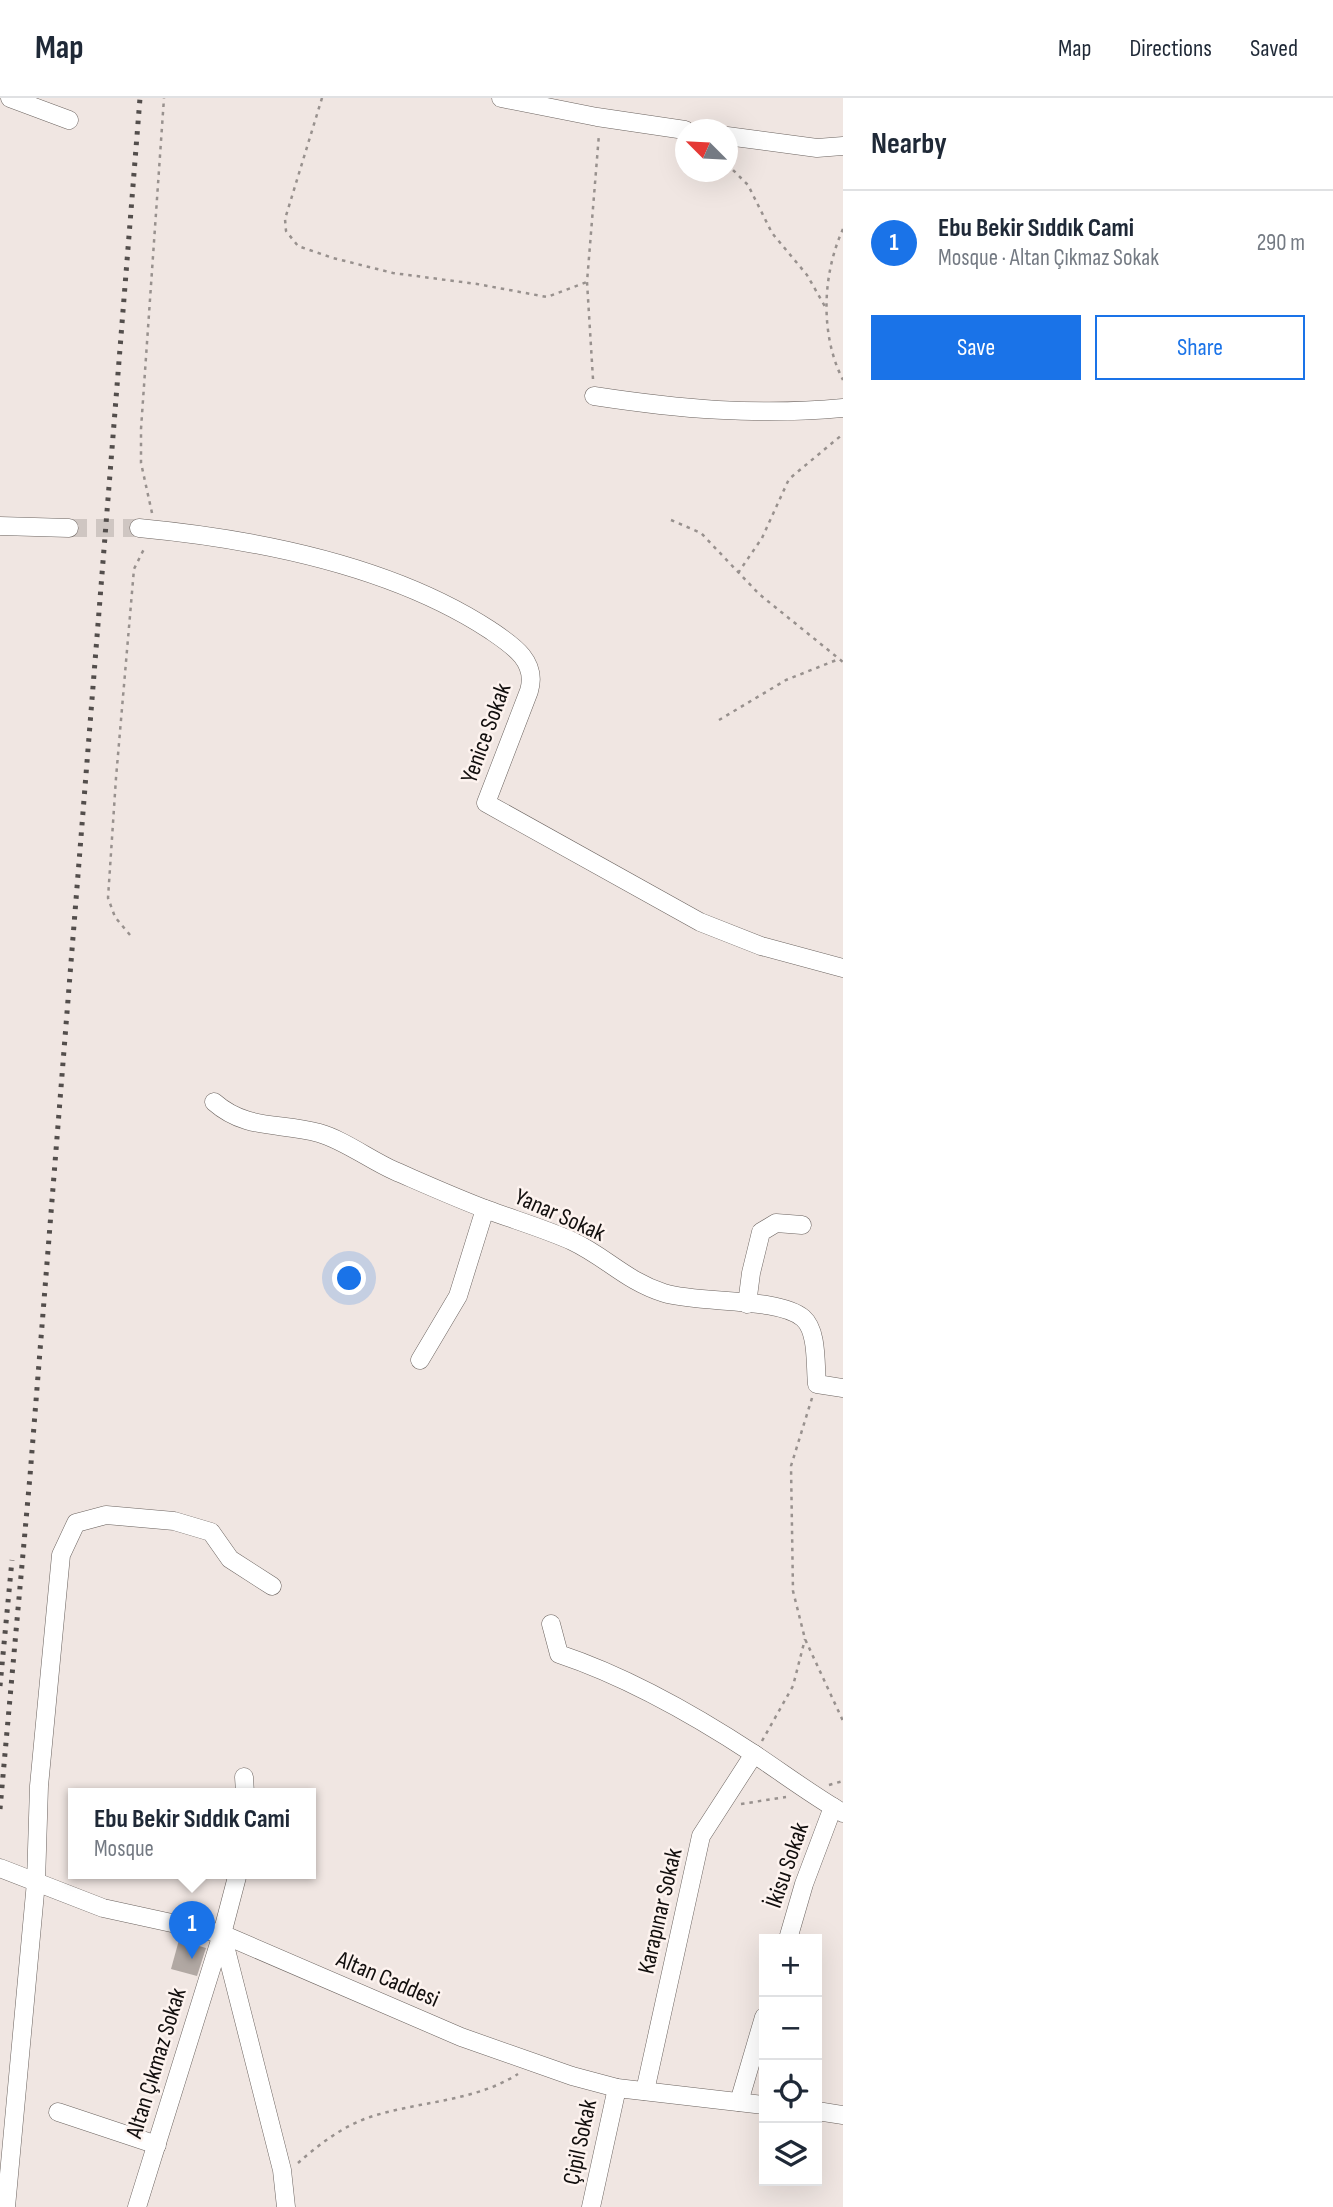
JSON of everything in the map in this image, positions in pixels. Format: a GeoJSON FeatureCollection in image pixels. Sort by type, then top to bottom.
{"type":"FeatureCollection","features":[{"type":"Feature","properties":{"kind":"street"},"geometry":{"type":"LineString","coordinates":[[10,98],[69,120]]}},
{"type":"Feature","properties":{"kind":"street"},"geometry":{"type":"LineString","coordinates":[[501,98],[675,128]]}},
{"type":"Feature","properties":{"kind":"street"},"geometry":{"type":"LineString","coordinates":[[738,137],[817,148],[843,146]]}},
{"type":"Feature","properties":{"kind":"street"},"geometry":{"type":"LineString","coordinates":[[594,396],[717,411],[777,413],[843,408]]}},
{"type":"Feature","properties":{"kind":"street"},"geometry":{"type":"LineString","coordinates":[[0,526],[69,528]]}},
{"type":"Feature","properties":{"kind":"street","name":"Yenice Sokak"},"geometry":{"type":"LineString","coordinates":[[148,529],[190,533],[275,550],[382,578],[434,599],[478,623],[524,657],[531,677],[529,691],[486,803],[700,922],[761,946],[843,968]]}},
{"type":"Feature","properties":{"kind":"street","name":"Yanar Sokak"},"geometry":{"type":"LineString","coordinates":[[214,1102],[231,1114],[253,1123],[320,1133],[392,1169],[485,1209],[571,1241],[588,1249],[620,1273],[648,1287],[682,1297],[783,1307],[804,1319],[811,1330],[817,1384]]}},
{"type":"Feature","properties":{"kind":"street"},"geometry":{"type":"LineString","coordinates":[[420,1360],[457,1296],[485,1209]]}},
{"type":"Feature","properties":{"kind":"street"},"geometry":{"type":"LineString","coordinates":[[747,1304],[761,1232],[776,1223],[802,1226]]}},
{"type":"Feature","properties":{"kind":"street"},"geometry":{"type":"LineString","coordinates":[[817,1384],[843,1388]]}},
{"type":"Feature","properties":{"kind":"street"},"geometry":{"type":"LineString","coordinates":[[6,2207],[36,1882],[39,1786],[61,1555],[76,1523],[106,1515],[174,1521],[211,1532],[230,1559],[272,1586]]}},
{"type":"Feature","properties":{"kind":"street"},"geometry":{"type":"LineString","coordinates":[[551,1625],[559,1654],[597,1667],[633,1684],[712,1728],[838,1810]]}},
{"type":"Feature","properties":{"kind":"street","name":"Karapınar Sokak"},"geometry":{"type":"LineString","coordinates":[[645,2091],[701,1836],[754,1754]]}},
{"type":"Feature","properties":{"kind":"street","name":"İkisu Sokak"},"geometry":{"type":"LineString","coordinates":[[789,1934],[804,1884],[838,1810]]}},
{"type":"Feature","properties":{"kind":"street","name":"Altan Caddesi"},"geometry":{"type":"LineString","coordinates":[[0,1868],[103,1908],[222,1934],[461,2037],[532,2064],[617,2088],[759,2104]]}},
{"type":"Feature","properties":{"kind":"street","name":"Altan Çıkmaz Sokak"},"geometry":{"type":"LineString","coordinates":[[137,2207],[222,1934],[236,1879]]}},
{"type":"Feature","properties":{"kind":"street"},"geometry":{"type":"LineString","coordinates":[[222,1934],[284,2179],[286,2207]]}},
{"type":"Feature","properties":{"kind":"street"},"geometry":{"type":"LineString","coordinates":[[739,2102],[759,2034]]}},
{"type":"Feature","properties":{"kind":"street","name":"Çipil Sokak"},"geometry":{"type":"LineString","coordinates":[[591,2207],[617,2088]]}},
{"type":"Feature","properties":{"kind":"street"},"geometry":{"type":"LineString","coordinates":[[58,2112],[157,2144]]}},
{"type":"Feature","properties":{"kind":"street"},"geometry":{"type":"LineString","coordinates":[[822,2112],[843,2115]]}},
{"type":"Feature","properties":{"kind":"path"},"geometry":{"type":"LineString","coordinates":[[130,936],[115,917],[108,898],[134,569],[143,550],[148,529],[141,463],[141,429],[164,98]]}},
{"type":"Feature","properties":{"kind":"path"},"geometry":{"type":"LineString","coordinates":[[322,98],[285,219],[286,231],[298,246],[393,273],[547,297],[587,282]]}},
{"type":"Feature","properties":{"kind":"path"},"geometry":{"type":"LineString","coordinates":[[594,396],[587,282],[601,117]]}},
{"type":"Feature","properties":{"kind":"path"},"geometry":{"type":"LineString","coordinates":[[738,175],[748,185],[772,233],[807,275],[827,310]]}},
{"type":"Feature","properties":{"kind":"path"},"geometry":{"type":"LineString","coordinates":[[843,229],[830,272],[827,310],[830,345],[843,380]]}},
{"type":"Feature","properties":{"kind":"path"},"geometry":{"type":"LineString","coordinates":[[738,573],[762,537],[789,479],[843,434]]}},
{"type":"Feature","properties":{"kind":"path"},"geometry":{"type":"LineString","coordinates":[[671,520],[701,533],[779,613],[841,660]]}},
{"type":"Feature","properties":{"kind":"path"},"geometry":{"type":"LineString","coordinates":[[719,720],[786,680],[841,660]]}},
{"type":"Feature","properties":{"kind":"path"},"geometry":{"type":"LineString","coordinates":[[817,1384],[791,1466],[794,1529],[792,1580],[805,1639],[843,1721]]}},
{"type":"Feature","properties":{"kind":"path"},"geometry":{"type":"LineString","coordinates":[[754,1754],[793,1686],[805,1639]]}},
{"type":"Feature","properties":{"kind":"path"},"geometry":{"type":"LineString","coordinates":[[720,1807],[807,1792],[843,1781]]}},
{"type":"Feature","properties":{"kind":"path"},"geometry":{"type":"LineString","coordinates":[[284,2179],[321,2143],[369,2117],[495,2087],[532,2064]]}},
{"type":"Feature","properties":{"kind":"building"},"geometry":{"type":"Polygon","coordinates":[[[179,1940],[206,1948],[197,1976],[171,1969],[179,1940]]]}},
{"type":"Feature","properties":{"kind":"tunnel"},"geometry":{"type":"LineString","coordinates":[[69,528],[139,528]]}},
{"type":"Feature","properties":{"kind":"railway"},"geometry":{"type":"LineString","coordinates":[[0,1809],[30,1476],[140,98]]}},
{"type":"Feature","properties":{"kind":"railway"},"geometry":{"type":"LineString","coordinates":[[0,1686],[12,1560]]}},
{"type":"Feature","properties":{"kind":"place","name":"Ebu Bekir Sıddık Cami"},"geometry":{"type":"Point","coordinates":[192,1959]}}]}
